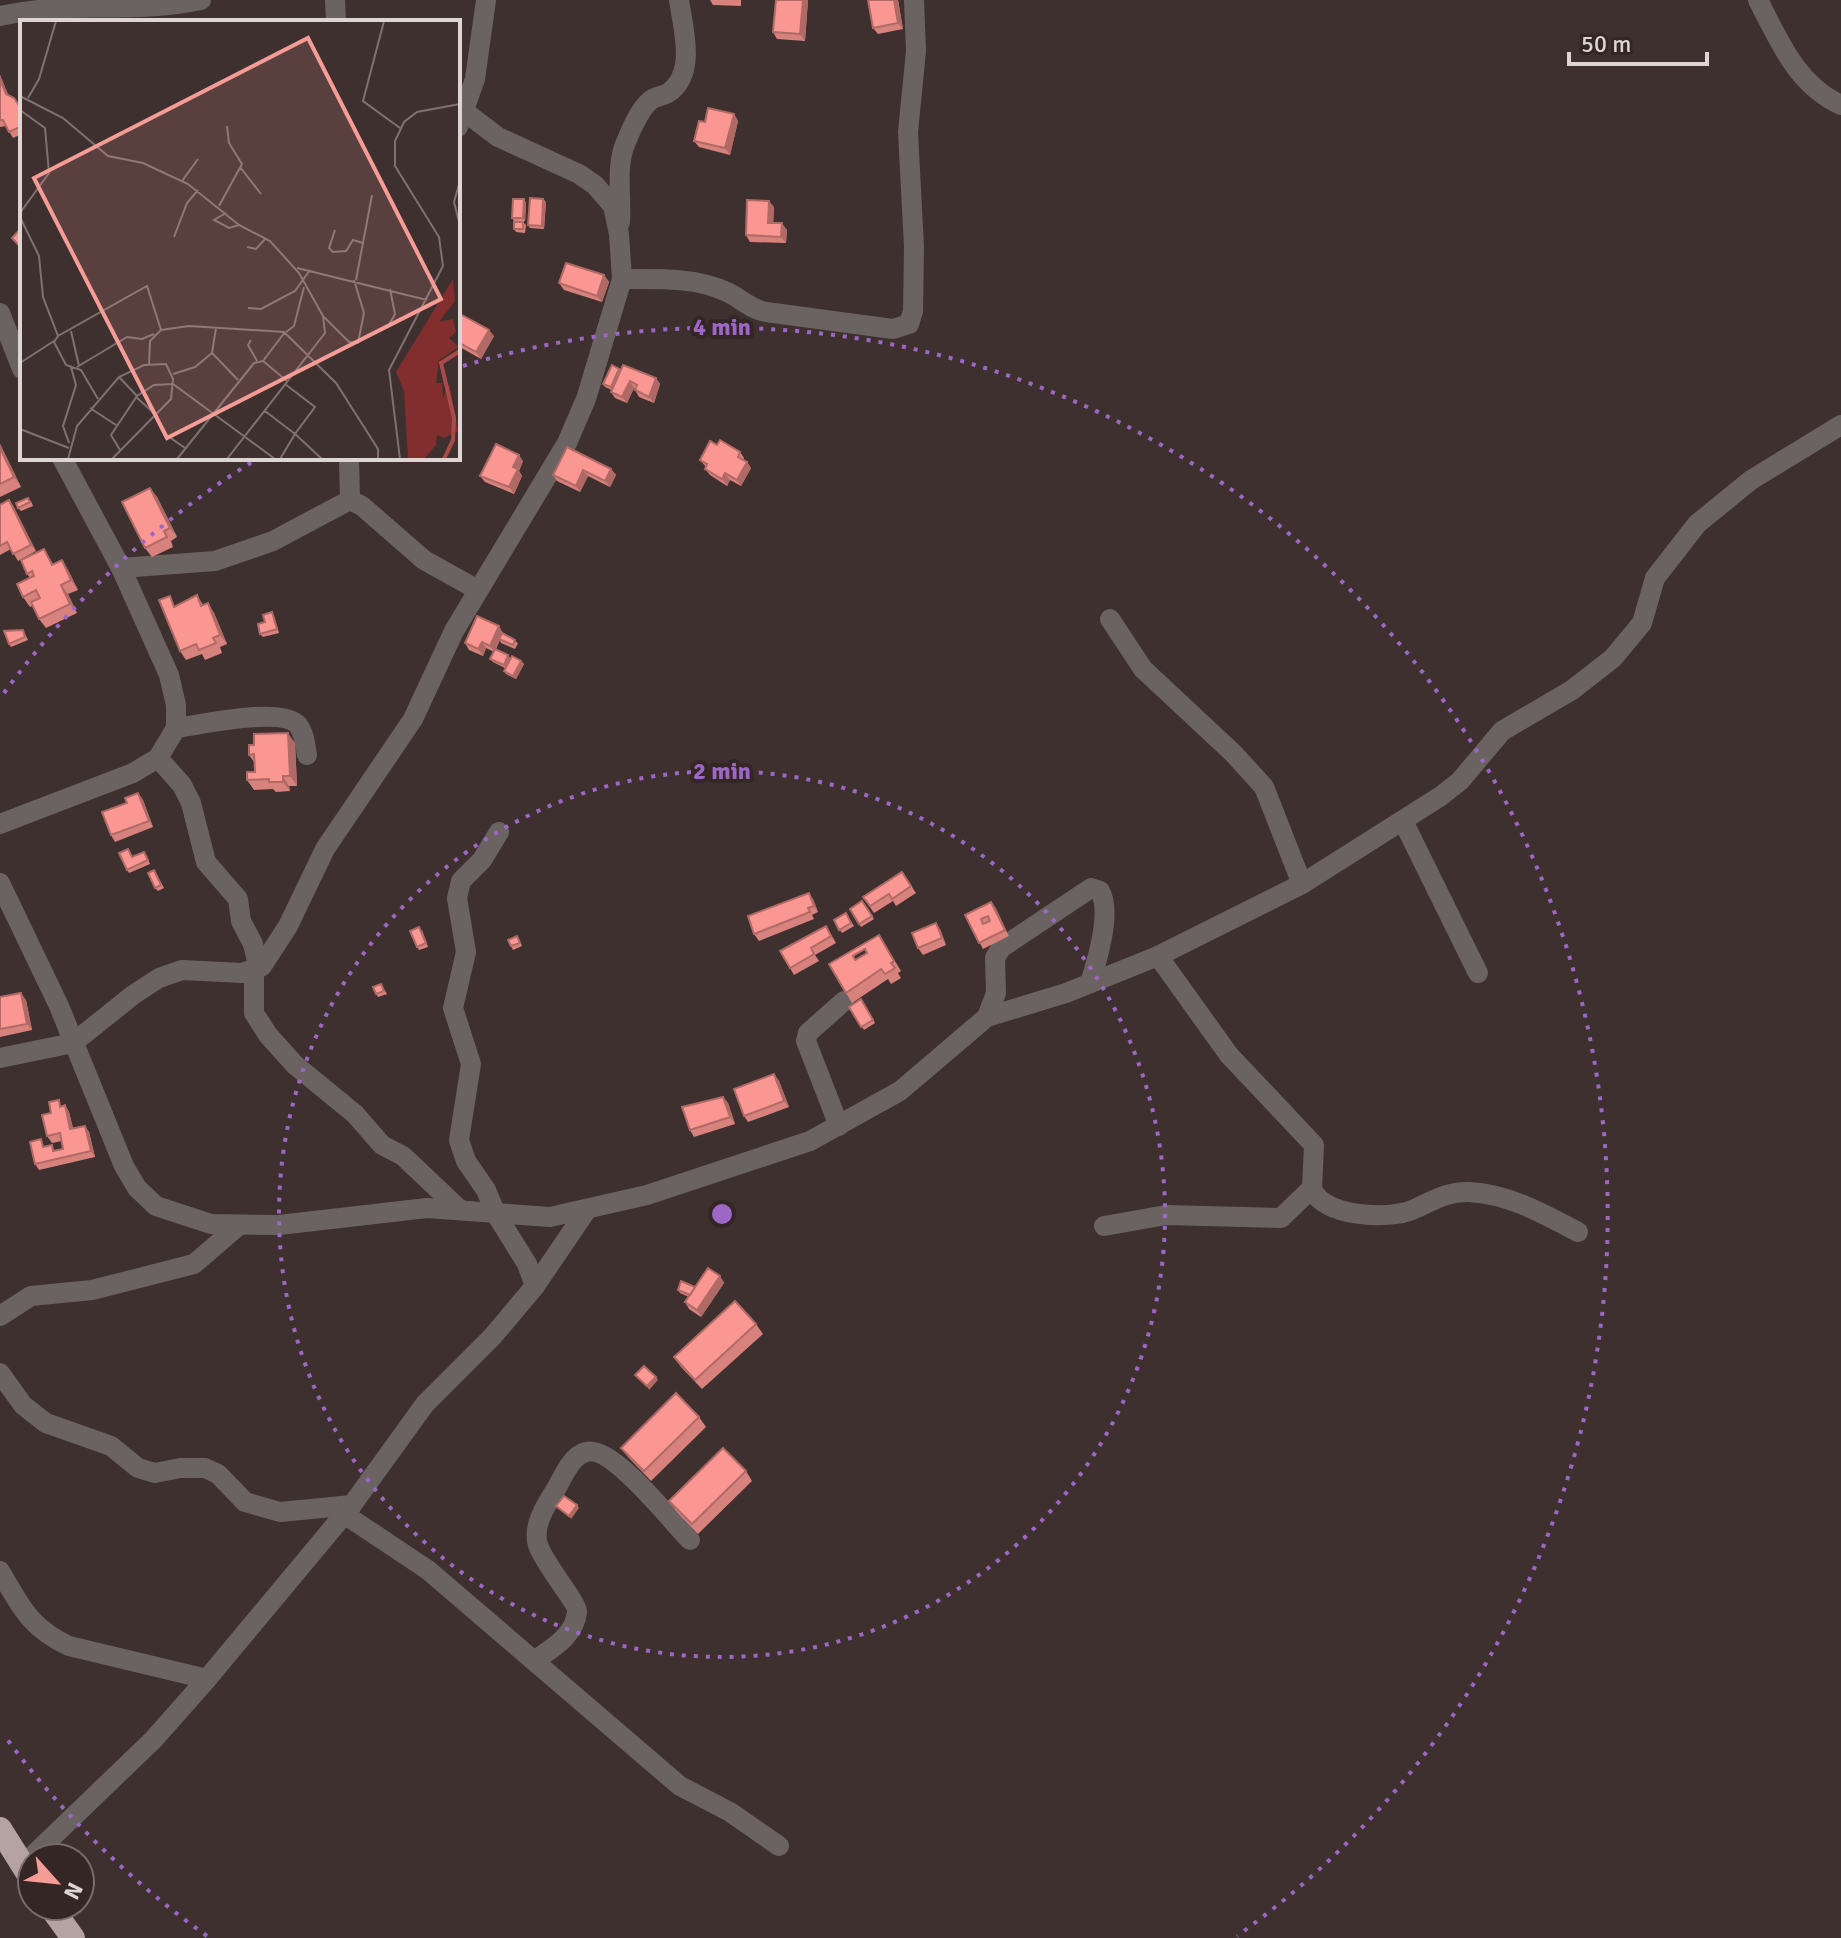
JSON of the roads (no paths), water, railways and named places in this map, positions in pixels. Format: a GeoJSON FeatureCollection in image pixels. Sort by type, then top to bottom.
{"type":"FeatureCollection","features":[{"type":"Feature","properties":{"kind":"highway"},"geometry":{"type":"LineString","coordinates":[[0,1829],[16,1855]]}},
{"type":"Feature","properties":{"kind":"street"},"geometry":{"type":"LineString","coordinates":[[0,16],[32,4],[61,1],[171,9],[201,0]]}},
{"type":"Feature","properties":{"kind":"street"},"geometry":{"type":"LineString","coordinates":[[335,0],[336,20]]}},
{"type":"Feature","properties":{"kind":"street"},"geometry":{"type":"LineString","coordinates":[[486,0],[478,66],[461,119],[579,174],[595,185],[613,206],[619,234]]}},
{"type":"Feature","properties":{"kind":"street"},"geometry":{"type":"LineString","coordinates":[[0,1058],[73,1043],[159,978],[182,970],[257,970],[274,953],[325,849],[413,719],[454,631],[567,443],[586,399],[622,279],[620,162],[624,145],[645,106],[678,83],[685,66],[679,0]]}},
{"type":"Feature","properties":{"kind":"street"},"geometry":{"type":"LineString","coordinates":[[622,279],[666,279],[715,288],[752,309],[766,312],[893,329],[909,324],[913,311],[914,247],[908,144],[916,51],[914,0]]}},
{"type":"Feature","properties":{"kind":"street"},"geometry":{"type":"LineString","coordinates":[[1758,0],[1801,78],[1815,91],[1841,105]]}},
{"type":"Feature","properties":{"kind":"street"},"geometry":{"type":"LineString","coordinates":[[0,313],[14,356]]}},
{"type":"Feature","properties":{"kind":"street"},"geometry":{"type":"LineString","coordinates":[[0,883],[59,1006],[107,1127],[137,1188],[156,1206],[175,1215],[237,1227],[427,1208],[550,1217],[586,1211],[775,1154],[839,1126],[900,1091],[987,1017],[1090,983],[1158,956],[1302,884],[1403,821],[1460,781],[1502,731],[1572,690],[1613,658],[1642,623],[1655,578],[1697,524],[1751,480],[1841,425]]}},
{"type":"Feature","properties":{"kind":"street"},"geometry":{"type":"LineString","coordinates":[[0,824],[133,773],[158,758],[176,728],[176,705],[169,675],[121,568],[63,460]]}},
{"type":"Feature","properties":{"kind":"street"},"geometry":{"type":"LineString","coordinates":[[349,460],[350,500]]}},
{"type":"Feature","properties":{"kind":"street"},"geometry":{"type":"LineString","coordinates":[[350,500],[362,506],[424,560],[478,590]]}},
{"type":"Feature","properties":{"kind":"street"},"geometry":{"type":"LineString","coordinates":[[121,568],[215,561],[273,541],[350,500]]}},
{"type":"Feature","properties":{"kind":"street"},"geometry":{"type":"LineString","coordinates":[[1110,619],[1143,669],[1233,753],[1264,787],[1302,884]]}},
{"type":"Feature","properties":{"kind":"street"},"geometry":{"type":"LineString","coordinates":[[176,728],[244,719],[289,720],[297,724],[304,736],[307,755]]}},
{"type":"Feature","properties":{"kind":"street"},"geometry":{"type":"LineString","coordinates":[[158,758],[182,785],[191,803],[206,862],[238,899],[241,921],[253,944],[257,970],[254,1013],[268,1035],[305,1074],[355,1114],[382,1145],[403,1156],[458,1208]]}},
{"type":"Feature","properties":{"kind":"street"},"geometry":{"type":"LineString","coordinates":[[1403,821],[1478,973]]}},
{"type":"Feature","properties":{"kind":"street"},"geometry":{"type":"LineString","coordinates":[[499,832],[482,860],[461,881],[457,898],[466,966],[453,1008],[471,1064],[459,1140],[466,1161],[486,1190],[496,1214],[527,1264],[535,1286]]}},
{"type":"Feature","properties":{"kind":"street"},"geometry":{"type":"LineString","coordinates":[[987,1017],[996,993],[995,958],[1001,948],[1091,888],[1100,891],[1104,900],[1100,945],[1090,983]]}},
{"type":"Feature","properties":{"kind":"street"},"geometry":{"type":"LineString","coordinates":[[1158,956],[1229,1055],[1314,1145],[1312,1188],[1325,1205],[1337,1212],[1355,1214],[1410,1211],[1430,1199],[1451,1194],[1480,1193],[1533,1209],[1578,1232]]}},
{"type":"Feature","properties":{"kind":"street"},"geometry":{"type":"LineString","coordinates":[[839,1126],[806,1041],[808,1033],[844,1001]]}},
{"type":"Feature","properties":{"kind":"street"},"geometry":{"type":"LineString","coordinates":[[1104,1226],[1166,1215],[1281,1218],[1312,1188]]}},
{"type":"Feature","properties":{"kind":"street"},"geometry":{"type":"LineString","coordinates":[[56,1842],[207,1679],[348,1509],[425,1404],[493,1336],[535,1286],[586,1211]]}},
{"type":"Feature","properties":{"kind":"street"},"geometry":{"type":"LineString","coordinates":[[0,1316],[31,1296],[92,1290],[194,1264],[237,1227]]}},
{"type":"Feature","properties":{"kind":"street"},"geometry":{"type":"LineString","coordinates":[[0,1373],[23,1405],[46,1423],[111,1446],[138,1468],[155,1473],[180,1468],[205,1468],[218,1474],[245,1502],[280,1512],[348,1509],[428,1570],[680,1786],[730,1812],[779,1846]]}},
{"type":"Feature","properties":{"kind":"street"},"geometry":{"type":"LineString","coordinates":[[534,1661],[561,1642],[577,1613],[576,1601],[548,1567],[537,1542],[538,1522],[571,1463],[586,1452],[602,1452],[625,1469],[690,1540]]}},
{"type":"Feature","properties":{"kind":"street"},"geometry":{"type":"LineString","coordinates":[[0,1571],[31,1623],[48,1636],[69,1646],[207,1679]]}}]}
